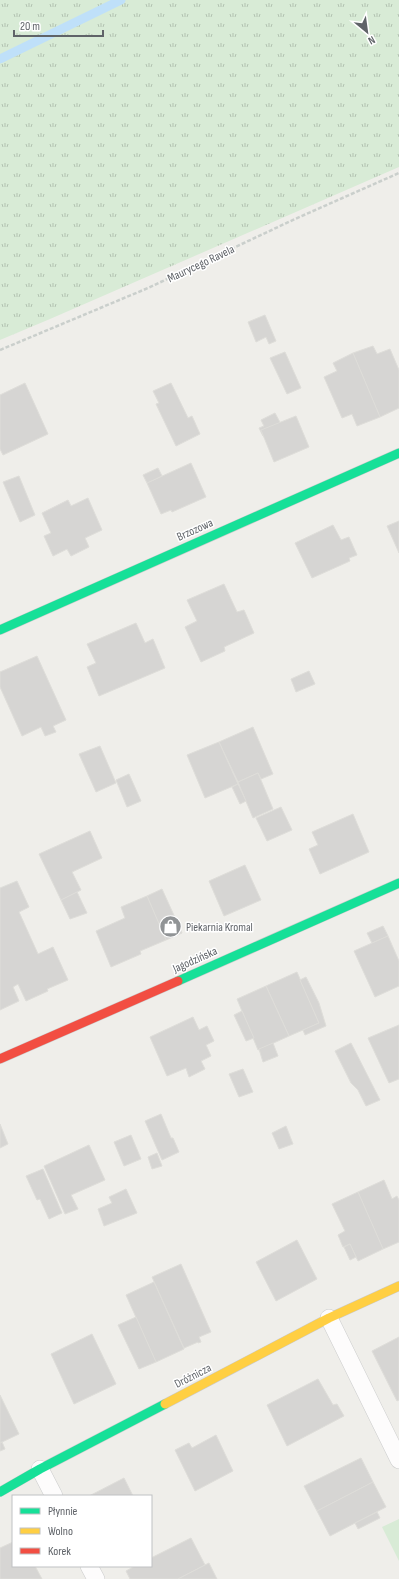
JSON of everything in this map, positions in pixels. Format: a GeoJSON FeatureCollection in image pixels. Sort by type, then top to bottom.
{"type":"FeatureCollection","features":[{"type":"Feature","properties":{"kind":"street","name":"Brzozowa"},"geometry":{"type":"LineString","coordinates":[[0,630],[399,453]]}},
{"type":"Feature","properties":{"kind":"street","name":"Jagodzińska"},"geometry":{"type":"LineString","coordinates":[[0,1059],[399,883]]}},
{"type":"Feature","properties":{"kind":"street","name":"Dróżnicza"},"geometry":{"type":"LineString","coordinates":[[0,1492],[40,1469],[329,1318],[399,1286]]}},
{"type":"Feature","properties":{"kind":"lane"},"geometry":{"type":"LineString","coordinates":[[329,1318],[399,1460]]}},
{"type":"Feature","properties":{"kind":"lane"},"geometry":{"type":"LineString","coordinates":[[40,1469],[53,1495]]}},
{"type":"Feature","properties":{"kind":"lane"},"geometry":{"type":"LineString","coordinates":[[90,1567],[96,1579]]}},
{"type":"Feature","properties":{"kind":"path","name":"Maurycego Ravela"},"geometry":{"type":"LineString","coordinates":[[0,350],[148,288],[295,219],[399,173]]}},
{"type":"Feature","properties":{"kind":"green space"},"geometry":{"type":"Polygon","coordinates":[[[0,0],[399,0],[399,167],[0,340],[0,0]]]}},
{"type":"Feature","properties":{"kind":"green space"},"geometry":{"type":"Polygon","coordinates":[[[399,1519],[399,1561],[382,1527],[399,1519]]]}},
{"type":"Feature","properties":{"kind":"building"},"geometry":{"type":"Polygon","coordinates":[[[265,315],[276,341],[269,344],[266,337],[256,342],[248,322],[265,315]]]}},
{"type":"Feature","properties":{"kind":"building"},"geometry":{"type":"Polygon","coordinates":[[[373,346],[377,354],[390,349],[399,370],[399,408],[380,417],[353,353],[373,346]]]}},
{"type":"Feature","properties":{"kind":"building"},"geometry":{"type":"Polygon","coordinates":[[[285,352],[301,388],[287,394],[270,358],[285,352]]]}},
{"type":"Feature","properties":{"kind":"building"},"geometry":{"type":"Polygon","coordinates":[[[353,353],[380,417],[357,426],[352,414],[342,418],[324,377],[337,371],[333,363],[353,353]]]}},
{"type":"Feature","properties":{"kind":"building"},"geometry":{"type":"Polygon","coordinates":[[[25,383],[48,434],[3,455],[0,449],[0,395],[25,383]]]}},
{"type":"Feature","properties":{"kind":"building"},"geometry":{"type":"Polygon","coordinates":[[[171,383],[188,418],[192,416],[200,434],[176,446],[156,404],[159,403],[153,391],[171,383]]]}},
{"type":"Feature","properties":{"kind":"building"},"geometry":{"type":"Polygon","coordinates":[[[275,413],[282,426],[263,436],[259,428],[264,426],[261,420],[275,413]]]}},
{"type":"Feature","properties":{"kind":"building"},"geometry":{"type":"Polygon","coordinates":[[[296,416],[309,447],[274,462],[261,430],[296,416]]]}},
{"type":"Feature","properties":{"kind":"building"},"geometry":{"type":"Polygon","coordinates":[[[191,463],[206,497],[172,512],[171,510],[161,514],[147,483],[191,463]]]}},
{"type":"Feature","properties":{"kind":"building"},"geometry":{"type":"Polygon","coordinates":[[[158,468],[162,476],[147,483],[143,475],[158,468]]]}},
{"type":"Feature","properties":{"kind":"building"},"geometry":{"type":"Polygon","coordinates":[[[19,476],[35,515],[20,522],[3,482],[19,476]]]}},
{"type":"Feature","properties":{"kind":"building"},"geometry":{"type":"Polygon","coordinates":[[[88,498],[102,530],[85,538],[89,547],[71,556],[67,549],[53,556],[44,536],[51,533],[42,513],[68,500],[71,506],[88,498]]]}},
{"type":"Feature","properties":{"kind":"building"},"geometry":{"type":"Polygon","coordinates":[[[399,521],[399,553],[387,526],[399,521]]]}},
{"type":"Feature","properties":{"kind":"building"},"geometry":{"type":"Polygon","coordinates":[[[333,525],[341,540],[349,537],[357,555],[349,558],[350,561],[312,578],[295,543],[333,525]]]}},
{"type":"Feature","properties":{"kind":"building"},"geometry":{"type":"Polygon","coordinates":[[[224,584],[237,612],[244,610],[254,633],[224,647],[225,651],[201,662],[185,627],[197,621],[187,600],[224,584]]]}},
{"type":"Feature","properties":{"kind":"building"},"geometry":{"type":"Polygon","coordinates":[[[136,623],[145,643],[153,639],[165,668],[99,696],[87,667],[96,663],[87,644],[136,623]]]}},
{"type":"Feature","properties":{"kind":"building"},"geometry":{"type":"Polygon","coordinates":[[[37,656],[66,720],[53,726],[56,732],[45,736],[41,727],[22,736],[0,687],[0,672],[37,656]]]}},
{"type":"Feature","properties":{"kind":"building"},"geometry":{"type":"Polygon","coordinates":[[[309,671],[315,684],[296,692],[291,679],[309,671]]]}},
{"type":"Feature","properties":{"kind":"building"},"geometry":{"type":"Polygon","coordinates":[[[253,727],[273,774],[261,779],[258,773],[238,782],[219,742],[253,727]]]}},
{"type":"Feature","properties":{"kind":"building"},"geometry":{"type":"Polygon","coordinates":[[[219,742],[238,784],[205,798],[187,755],[219,742]]]}},
{"type":"Feature","properties":{"kind":"building"},"geometry":{"type":"Polygon","coordinates":[[[100,746],[116,783],[96,792],[79,754],[100,746]]]}},
{"type":"Feature","properties":{"kind":"building"},"geometry":{"type":"Polygon","coordinates":[[[258,773],[273,809],[253,818],[238,782],[258,773]]]}},
{"type":"Feature","properties":{"kind":"building"},"geometry":{"type":"Polygon","coordinates":[[[129,774],[141,801],[127,807],[116,780],[129,774]]]}},
{"type":"Feature","properties":{"kind":"building"},"geometry":{"type":"Polygon","coordinates":[[[238,784],[246,801],[240,804],[232,787],[238,784]]]}},
{"type":"Feature","properties":{"kind":"building"},"geometry":{"type":"Polygon","coordinates":[[[281,807],[292,830],[267,841],[256,818],[281,807]]]}},
{"type":"Feature","properties":{"kind":"building"},"geometry":{"type":"Polygon","coordinates":[[[353,814],[369,852],[320,874],[309,849],[318,845],[312,832],[353,814]]]}},
{"type":"Feature","properties":{"kind":"building"},"geometry":{"type":"Polygon","coordinates":[[[90,831],[102,858],[72,872],[81,890],[61,900],[39,854],[90,831]]]}},
{"type":"Feature","properties":{"kind":"building"},"geometry":{"type":"Polygon","coordinates":[[[245,865],[261,900],[224,916],[209,881],[245,865]]]}},
{"type":"Feature","properties":{"kind":"building"},"geometry":{"type":"Polygon","coordinates":[[[17,881],[29,907],[19,912],[38,954],[53,947],[68,980],[47,989],[48,991],[26,1001],[18,984],[13,987],[19,1001],[0,1010],[0,888],[17,881]]]}},
{"type":"Feature","properties":{"kind":"building"},"geometry":{"type":"Polygon","coordinates":[[[162,889],[182,933],[166,940],[147,896],[162,889]]]}},
{"type":"Feature","properties":{"kind":"building"},"geometry":{"type":"Polygon","coordinates":[[[77,892],[87,913],[70,919],[61,900],[77,892]]]}},
{"type":"Feature","properties":{"kind":"building"},"geometry":{"type":"Polygon","coordinates":[[[147,896],[166,940],[140,951],[141,954],[111,967],[96,931],[125,918],[121,907],[147,896]]]}},
{"type":"Feature","properties":{"kind":"building"},"geometry":{"type":"Polygon","coordinates":[[[383,926],[388,936],[372,943],[367,933],[383,926]]]}},
{"type":"Feature","properties":{"kind":"building"},"geometry":{"type":"Polygon","coordinates":[[[388,936],[399,961],[399,986],[375,997],[354,951],[388,936]]]}},
{"type":"Feature","properties":{"kind":"building"},"geometry":{"type":"Polygon","coordinates":[[[297,972],[319,1023],[289,1036],[266,986],[297,972]]]}},
{"type":"Feature","properties":{"kind":"building"},"geometry":{"type":"Polygon","coordinates":[[[306,977],[319,1003],[326,1026],[305,1035],[303,1030],[319,1023],[300,980],[306,977]]]}},
{"type":"Feature","properties":{"kind":"building"},"geometry":{"type":"Polygon","coordinates":[[[266,986],[289,1036],[258,1050],[237,999],[266,986]]]}},
{"type":"Feature","properties":{"kind":"building"},"geometry":{"type":"Polygon","coordinates":[[[242,1011],[254,1038],[246,1041],[234,1015],[242,1011]]]}},
{"type":"Feature","properties":{"kind":"building"},"geometry":{"type":"Polygon","coordinates":[[[193,1017],[199,1030],[207,1026],[214,1041],[206,1045],[211,1056],[201,1061],[205,1069],[189,1077],[186,1068],[167,1076],[150,1037],[193,1017]]]}},
{"type":"Feature","properties":{"kind":"building"},"geometry":{"type":"Polygon","coordinates":[[[399,1025],[399,1079],[389,1083],[368,1038],[399,1025]]]}},
{"type":"Feature","properties":{"kind":"building"},"geometry":{"type":"Polygon","coordinates":[[[273,1043],[278,1056],[263,1062],[259,1049],[273,1043]]]}},
{"type":"Feature","properties":{"kind":"building"},"geometry":{"type":"Polygon","coordinates":[[[351,1043],[380,1100],[366,1106],[358,1090],[351,1083],[335,1051],[351,1043]]]}},
{"type":"Feature","properties":{"kind":"building"},"geometry":{"type":"Polygon","coordinates":[[[243,1069],[253,1092],[239,1097],[229,1074],[243,1069]]]}},
{"type":"Feature","properties":{"kind":"building"},"geometry":{"type":"Polygon","coordinates":[[[161,1114],[171,1138],[173,1138],[179,1152],[162,1160],[145,1121],[161,1114]]]}},
{"type":"Feature","properties":{"kind":"building"},"geometry":{"type":"Polygon","coordinates":[[[0,1124],[8,1144],[0,1148],[0,1124]]]}},
{"type":"Feature","properties":{"kind":"building"},"geometry":{"type":"Polygon","coordinates":[[[286,1126],[293,1144],[279,1149],[272,1133],[286,1126]]]}},
{"type":"Feature","properties":{"kind":"building"},"geometry":{"type":"Polygon","coordinates":[[[131,1135],[141,1159],[124,1166],[114,1142],[131,1135]]]}},
{"type":"Feature","properties":{"kind":"building"},"geometry":{"type":"Polygon","coordinates":[[[89,1145],[105,1180],[71,1195],[78,1209],[65,1214],[44,1166],[89,1145]]]}},
{"type":"Feature","properties":{"kind":"building"},"geometry":{"type":"Polygon","coordinates":[[[157,1153],[162,1166],[152,1169],[148,1157],[157,1153]]]}},
{"type":"Feature","properties":{"kind":"building"},"geometry":{"type":"Polygon","coordinates":[[[43,1169],[62,1213],[49,1219],[40,1199],[37,1200],[26,1176],[43,1169]]]}},
{"type":"Feature","properties":{"kind":"building"},"geometry":{"type":"Polygon","coordinates":[[[384,1180],[392,1199],[397,1196],[399,1200],[399,1242],[383,1249],[358,1192],[384,1180]]]}},
{"type":"Feature","properties":{"kind":"building"},"geometry":{"type":"Polygon","coordinates":[[[126,1189],[137,1213],[104,1226],[98,1209],[112,1203],[109,1197],[126,1189]]]}},
{"type":"Feature","properties":{"kind":"building"},"geometry":{"type":"Polygon","coordinates":[[[358,1192],[383,1249],[358,1261],[350,1244],[343,1247],[338,1235],[345,1231],[332,1204],[358,1192]]]}},
{"type":"Feature","properties":{"kind":"building"},"geometry":{"type":"Polygon","coordinates":[[[297,1240],[317,1279],[276,1301],[256,1262],[297,1240]]]}},
{"type":"Feature","properties":{"kind":"building"},"geometry":{"type":"Polygon","coordinates":[[[350,1244],[356,1257],[350,1260],[344,1247],[350,1244]]]}},
{"type":"Feature","properties":{"kind":"building"},"geometry":{"type":"Polygon","coordinates":[[[181,1264],[211,1332],[199,1337],[201,1342],[184,1348],[152,1277],[181,1264]]]}},
{"type":"Feature","properties":{"kind":"building"},"geometry":{"type":"Polygon","coordinates":[[[154,1282],[184,1349],[156,1362],[126,1295],[154,1282]]]}},
{"type":"Feature","properties":{"kind":"building"},"geometry":{"type":"Polygon","coordinates":[[[136,1317],[156,1362],[139,1369],[118,1325],[136,1317]]]}},
{"type":"Feature","properties":{"kind":"building"},"geometry":{"type":"Polygon","coordinates":[[[92,1334],[116,1384],[74,1404],[51,1354],[92,1334]]]}},
{"type":"Feature","properties":{"kind":"building"},"geometry":{"type":"Polygon","coordinates":[[[399,1337],[399,1400],[397,1401],[372,1351],[399,1337]]]}},
{"type":"Feature","properties":{"kind":"building"},"geometry":{"type":"Polygon","coordinates":[[[318,1379],[333,1405],[337,1404],[344,1416],[287,1446],[267,1405],[318,1379]]]}},
{"type":"Feature","properties":{"kind":"building"},"geometry":{"type":"Polygon","coordinates":[[[0,1395],[19,1434],[0,1443],[0,1395]]]}},
{"type":"Feature","properties":{"kind":"building"},"geometry":{"type":"Polygon","coordinates":[[[216,1435],[233,1471],[195,1491],[175,1450],[189,1443],[192,1448],[216,1435]]]}},
{"type":"Feature","properties":{"kind":"building"},"geometry":{"type":"Polygon","coordinates":[[[2,1442],[5,1449],[0,1451],[0,1443],[2,1442]]]}},
{"type":"Feature","properties":{"kind":"building"},"geometry":{"type":"Polygon","coordinates":[[[361,1458],[373,1482],[317,1511],[304,1486],[361,1458]]]}},
{"type":"Feature","properties":{"kind":"building"},"geometry":{"type":"Polygon","coordinates":[[[124,1478],[132,1495],[91,1495],[124,1478]]]}},
{"type":"Feature","properties":{"kind":"building"},"geometry":{"type":"Polygon","coordinates":[[[373,1482],[386,1507],[330,1536],[317,1511],[373,1482]]]}},
{"type":"Feature","properties":{"kind":"building"},"geometry":{"type":"Polygon","coordinates":[[[377,1512],[380,1518],[358,1529],[355,1523],[377,1512]]]}},
{"type":"Feature","properties":{"kind":"building"},"geometry":{"type":"Polygon","coordinates":[[[191,1538],[205,1565],[178,1579],[130,1579],[126,1571],[133,1567],[152,1567],[152,1558],[191,1538]]]}},
{"type":"Feature","properties":{"kind":"building"},"geometry":{"type":"Polygon","coordinates":[[[12,1542],[12,1567],[36,1567],[42,1579],[0,1579],[0,1548],[12,1542]]]}},
{"type":"Feature","properties":{"kind":"building"},"geometry":{"type":"Polygon","coordinates":[[[209,1563],[217,1579],[178,1579],[205,1565],[209,1563]]]}},
{"type":"Feature","properties":{"kind":"waterway"},"geometry":{"type":"LineString","coordinates":[[0,59],[121,0]]}},
{"type":"Feature","properties":{"kind":"traffic: fast"},"geometry":{"type":"LineString","coordinates":[[0,630],[399,453]]}},
{"type":"Feature","properties":{"kind":"traffic: fast"},"geometry":{"type":"LineString","coordinates":[[178,981],[399,883]]}},
{"type":"Feature","properties":{"kind":"traffic: fast"},"geometry":{"type":"LineString","coordinates":[[0,1492],[40,1469],[165,1404]]}},
{"type":"Feature","properties":{"kind":"traffic: slow"},"geometry":{"type":"LineString","coordinates":[[165,1404],[329,1318],[399,1286]]}},
{"type":"Feature","properties":{"kind":"traffic: jam"},"geometry":{"type":"LineString","coordinates":[[0,1059],[178,981]]}},
{"type":"Feature","properties":{"kind":"place","name":"Piekarnia Kromal"},"geometry":{"type":"Point","coordinates":[170,927]}}]}
